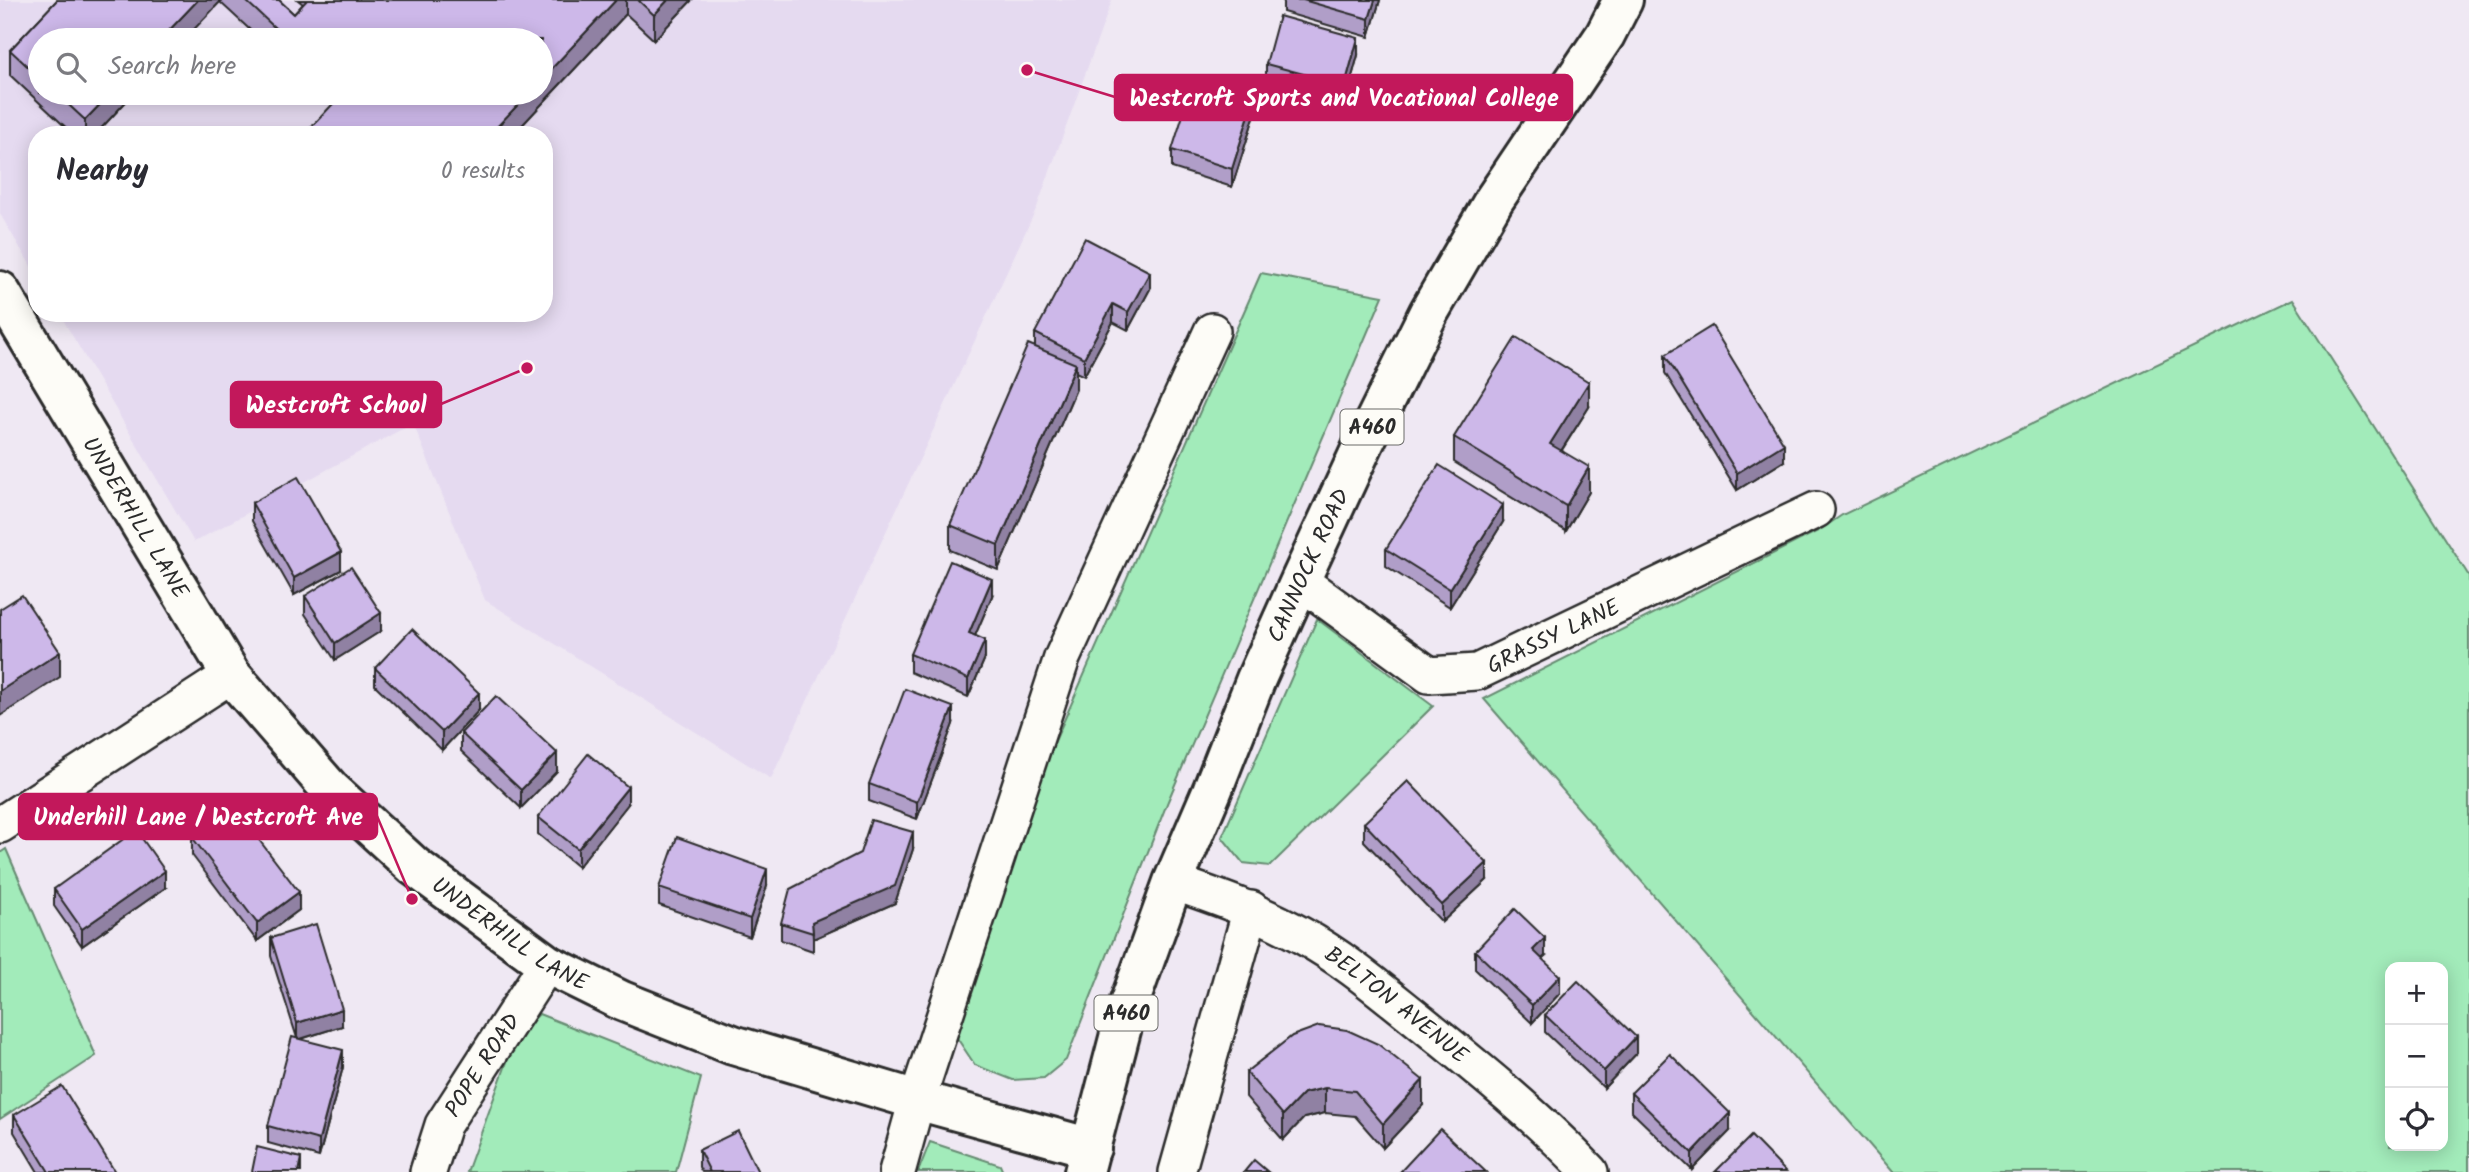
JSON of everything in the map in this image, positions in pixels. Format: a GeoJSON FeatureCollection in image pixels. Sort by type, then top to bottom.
{"type":"FeatureCollection","features":[{"type":"Feature","properties":{"kind":"main road","name":"CANNOCK ROAD"},"geometry":{"type":"LineString","coordinates":[[1088,1160],[1125,1015],[1173,882],[1255,680],[1300,581],[1365,441],[1429,313],[1494,200],[1605,35],[1623,0]]}},
{"type":"Feature","properties":{"kind":"main road","name":"UNDERHILL LANE"},"geometry":{"type":"LineString","coordinates":[[0,291],[231,676],[339,798],[414,866],[547,964],[622,1001],[733,1045],[917,1100],[1088,1160]]}},
{"type":"Feature","properties":{"kind":"street"},"geometry":{"type":"LineString","coordinates":[[897,1172],[917,1100],[1062,658],[1212,331]]}},
{"type":"Feature","properties":{"kind":"street","name":"GRASSY LANE"},"geometry":{"type":"LineString","coordinates":[[1300,581],[1429,675],[1477,672],[1816,510]]}},
{"type":"Feature","properties":{"kind":"street"},"geometry":{"type":"LineString","coordinates":[[0,825],[231,676]]}},
{"type":"Feature","properties":{"kind":"street","name":"BELTON AVENUE"},"geometry":{"type":"LineString","coordinates":[[1173,882],[1251,909],[1302,935],[1347,963],[1549,1131],[1590,1172]]}},
{"type":"Feature","properties":{"kind":"street"},"geometry":{"type":"LineString","coordinates":[[1177,1172],[1251,909]]}},
{"type":"Feature","properties":{"kind":"street","name":"POPE ROAD"},"geometry":{"type":"LineString","coordinates":[[428,1172],[443,1125],[547,964]]}},
{"type":"Feature","properties":{"kind":"shaded area"},"geometry":{"type":"Polygon","coordinates":[[[0,0],[1112,0],[1037,207],[771,779],[485,600],[413,423],[194,542],[64,322],[553,322],[553,126],[28,126],[28,261],[0,214],[0,0]]]}},
{"type":"Feature","properties":{"kind":"green space"},"geometry":{"type":"Polygon","coordinates":[[[1261,273],[1383,296],[1168,801],[1066,1060],[1044,1078],[1013,1080],[975,1065],[957,1038],[982,937],[1051,750],[1261,273]]]}},
{"type":"Feature","properties":{"kind":"green space"},"geometry":{"type":"Polygon","coordinates":[[[2293,299],[2469,576],[2469,1172],[1893,1172],[1484,699],[1820,530],[1842,515],[2293,299]]]}},
{"type":"Feature","properties":{"kind":"green space"},"geometry":{"type":"Polygon","coordinates":[[[1317,619],[1433,706],[1270,866],[1243,863],[1222,837],[1317,619]]]}},
{"type":"Feature","properties":{"kind":"green space"},"geometry":{"type":"Polygon","coordinates":[[[6,849],[96,1056],[0,1119],[0,853],[6,849]]]}},
{"type":"Feature","properties":{"kind":"green space"},"geometry":{"type":"Polygon","coordinates":[[[539,1014],[701,1078],[676,1172],[467,1172],[516,1037],[539,1014]]]}},
{"type":"Feature","properties":{"kind":"green space"},"geometry":{"type":"Polygon","coordinates":[[[930,1142],[1000,1165],[1003,1172],[918,1172],[930,1142]]]}},
{"type":"Feature","properties":{"kind":"building"},"geometry":{"type":"Polygon","coordinates":[[[57,0],[198,0],[171,28],[31,28],[57,0]]]}},
{"type":"Feature","properties":{"kind":"building"},"geometry":{"type":"Polygon","coordinates":[[[245,0],[279,0],[294,14],[307,0],[616,0],[553,67],[553,28],[275,28],[245,0]]]}},
{"type":"Feature","properties":{"kind":"building"},"geometry":{"type":"Polygon","coordinates":[[[638,0],[668,0],[654,15],[638,0]]]}},
{"type":"Feature","properties":{"kind":"building"},"geometry":{"type":"Polygon","coordinates":[[[1303,0],[1375,0],[1369,19],[1303,0]]]}},
{"type":"Feature","properties":{"kind":"building"},"geometry":{"type":"Polygon","coordinates":[[[1279,16],[1358,38],[1345,85],[1266,64],[1279,16]]]}},
{"type":"Feature","properties":{"kind":"building"},"geometry":{"type":"Polygon","coordinates":[[[28,31],[28,67],[10,50],[28,31]]]}},
{"type":"Feature","properties":{"kind":"building"},"geometry":{"type":"Polygon","coordinates":[[[1194,80],[1254,99],[1232,169],[1172,150],[1194,80]]]}},
{"type":"Feature","properties":{"kind":"building"},"geometry":{"type":"Polygon","coordinates":[[[69,105],[99,105],[85,120],[69,105]]]}},
{"type":"Feature","properties":{"kind":"building"},"geometry":{"type":"Polygon","coordinates":[[[332,105],[518,105],[498,126],[312,126],[332,105]]]}},
{"type":"Feature","properties":{"kind":"building"},"geometry":{"type":"Polygon","coordinates":[[[1085,238],[1150,272],[1128,312],[1113,304],[1084,358],[1035,333],[1085,238]]]}},
{"type":"Feature","properties":{"kind":"building"},"geometry":{"type":"Polygon","coordinates":[[[1712,326],[1784,444],[1737,473],[1665,355],[1712,326]]]}},
{"type":"Feature","properties":{"kind":"building"},"geometry":{"type":"Polygon","coordinates":[[[1516,337],[1589,382],[1550,444],[1589,467],[1566,506],[1454,437],[1516,337]]]}},
{"type":"Feature","properties":{"kind":"building"},"geometry":{"type":"Polygon","coordinates":[[[1028,344],[1076,364],[998,545],[950,525],[1028,344]]]}},
{"type":"Feature","properties":{"kind":"building"},"geometry":{"type":"Polygon","coordinates":[[[1439,465],[1503,505],[1450,589],[1386,549],[1439,465]]]}},
{"type":"Feature","properties":{"kind":"building"},"geometry":{"type":"Polygon","coordinates":[[[298,477],[341,552],[294,578],[252,503],[298,477]]]}},
{"type":"Feature","properties":{"kind":"building"},"geometry":{"type":"Polygon","coordinates":[[[950,561],[992,579],[969,633],[985,640],[968,679],[910,654],[950,561]]]}},
{"type":"Feature","properties":{"kind":"building"},"geometry":{"type":"Polygon","coordinates":[[[351,567],[381,613],[335,643],[305,596],[351,567]]]}},
{"type":"Feature","properties":{"kind":"building"},"geometry":{"type":"Polygon","coordinates":[[[22,595],[60,652],[0,691],[0,609],[22,595]]]}},
{"type":"Feature","properties":{"kind":"building"},"geometry":{"type":"Polygon","coordinates":[[[412,629],[479,693],[442,732],[375,668],[412,629]]]}},
{"type":"Feature","properties":{"kind":"building"},"geometry":{"type":"Polygon","coordinates":[[[905,689],[953,707],[917,802],[869,784],[905,689]]]}},
{"type":"Feature","properties":{"kind":"building"},"geometry":{"type":"Polygon","coordinates":[[[496,696],[557,753],[521,790],[461,733],[496,696]]]}},
{"type":"Feature","properties":{"kind":"building"},"geometry":{"type":"Polygon","coordinates":[[[588,754],[628,787],[578,849],[538,817],[588,754]]]}},
{"type":"Feature","properties":{"kind":"building"},"geometry":{"type":"Polygon","coordinates":[[[1408,781],[1487,863],[1442,905],[1364,823],[1408,781]]]}},
{"type":"Feature","properties":{"kind":"building"},"geometry":{"type":"Polygon","coordinates":[[[233,806],[299,892],[257,923],[192,837],[233,806]]]}},
{"type":"Feature","properties":{"kind":"building"},"geometry":{"type":"Polygon","coordinates":[[[871,820],[913,832],[895,886],[812,922],[813,933],[781,923],[790,889],[860,853],[871,820]]]}},
{"type":"Feature","properties":{"kind":"building"},"geometry":{"type":"Polygon","coordinates":[[[136,830],[165,871],[82,929],[54,889],[136,830]]]}},
{"type":"Feature","properties":{"kind":"building"},"geometry":{"type":"Polygon","coordinates":[[[677,837],[767,869],[750,919],[659,888],[677,837]]]}},
{"type":"Feature","properties":{"kind":"building"},"geometry":{"type":"Polygon","coordinates":[[[1515,909],[1545,938],[1533,950],[1560,976],[1532,1005],[1475,951],[1515,909]]]}},
{"type":"Feature","properties":{"kind":"building"},"geometry":{"type":"Polygon","coordinates":[[[316,924],[342,1009],[297,1023],[271,938],[316,924]]]}},
{"type":"Feature","properties":{"kind":"building"},"geometry":{"type":"Polygon","coordinates":[[[1578,981],[1636,1037],[1604,1071],[1545,1015],[1578,981]]]}},
{"type":"Feature","properties":{"kind":"building"},"geometry":{"type":"Polygon","coordinates":[[[1319,1026],[1347,1030],[1378,1044],[1423,1080],[1383,1124],[1355,1091],[1325,1088],[1304,1093],[1283,1115],[1246,1072],[1292,1036],[1319,1026]]]}},
{"type":"Feature","properties":{"kind":"building"},"geometry":{"type":"Polygon","coordinates":[[[292,1037],[343,1050],[319,1140],[268,1126],[292,1037]]]}},
{"type":"Feature","properties":{"kind":"building"},"geometry":{"type":"Polygon","coordinates":[[[1670,1054],[1730,1113],[1692,1153],[1631,1093],[1670,1054]]]}},
{"type":"Feature","properties":{"kind":"building"},"geometry":{"type":"Polygon","coordinates":[[[62,1086],[115,1172],[49,1172],[14,1115],[62,1086]]]}},
{"type":"Feature","properties":{"kind":"building"},"geometry":{"type":"Polygon","coordinates":[[[1440,1129],[1486,1172],[1400,1172],[1440,1129]]]}},
{"type":"Feature","properties":{"kind":"building"},"geometry":{"type":"Polygon","coordinates":[[[738,1131],[758,1172],[710,1172],[699,1150],[738,1131]]]}},
{"type":"Feature","properties":{"kind":"building"},"geometry":{"type":"Polygon","coordinates":[[[1751,1136],[1786,1172],[1715,1172],[1751,1136]]]}},
{"type":"Feature","properties":{"kind":"building"},"geometry":{"type":"Polygon","coordinates":[[[257,1147],[301,1158],[298,1172],[252,1172],[257,1147]]]}},
{"type":"Feature","properties":{"kind":"building"},"geometry":{"type":"Polygon","coordinates":[[[1254,1160],[1268,1172],[1244,1172],[1254,1160]]]}},
{"type":"Feature","properties":{"kind":"place","name":"Westcroft Sports and Vocational College"},"geometry":{"type":"Point","coordinates":[1027,70]}},
{"type":"Feature","properties":{"kind":"place","name":"Westcroft School"},"geometry":{"type":"Point","coordinates":[527,368]}},
{"type":"Feature","properties":{"kind":"place","name":"Underhill Lane / Westcroft Ave"},"geometry":{"type":"Point","coordinates":[412,899]}}]}
